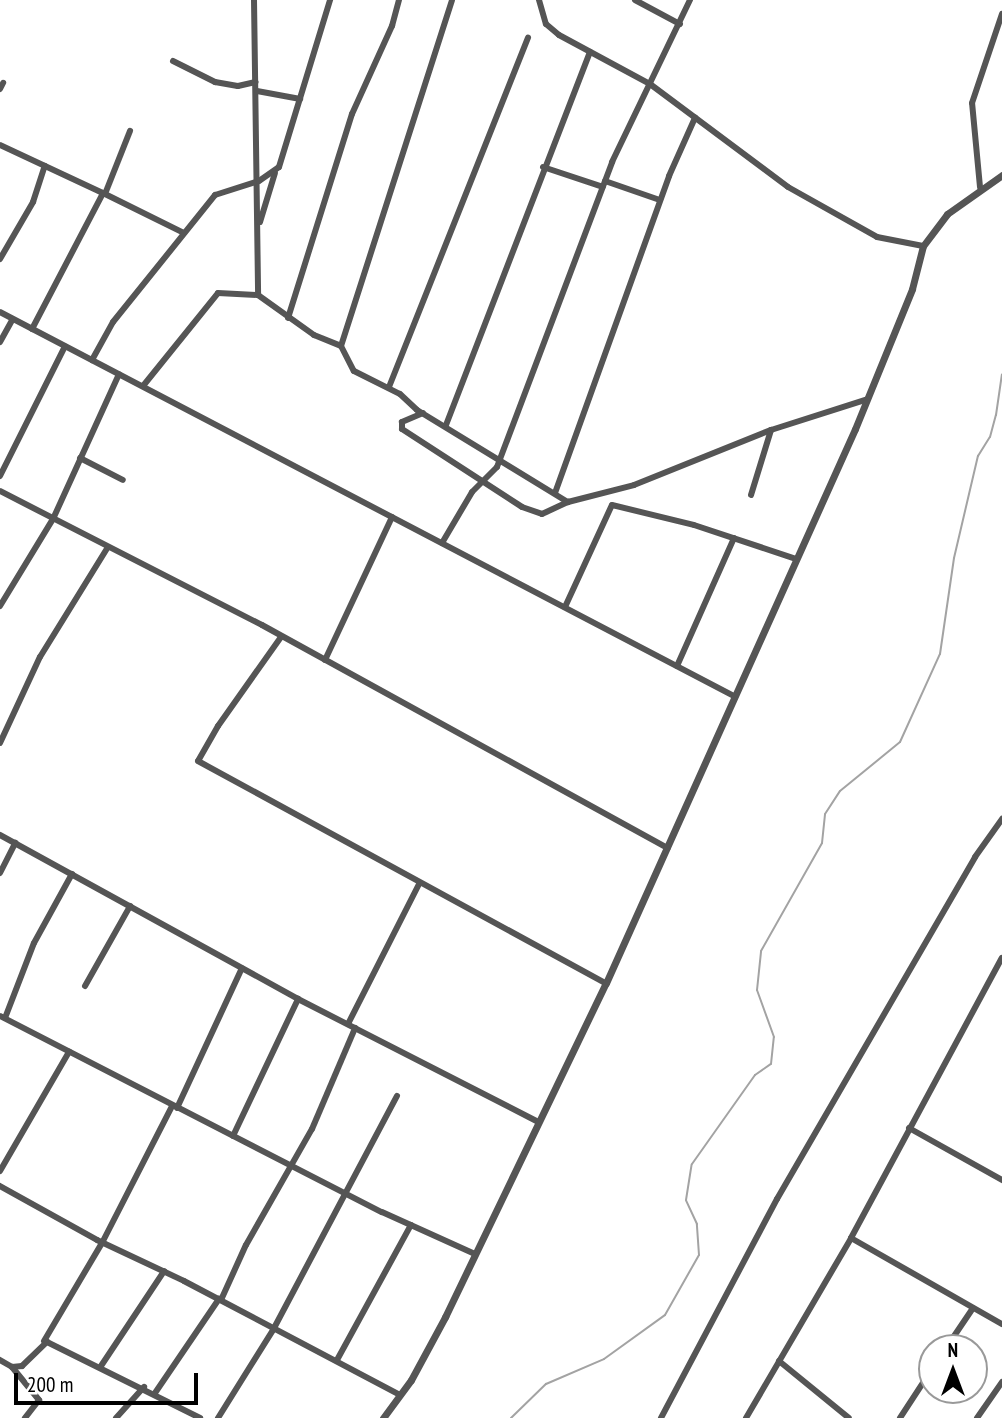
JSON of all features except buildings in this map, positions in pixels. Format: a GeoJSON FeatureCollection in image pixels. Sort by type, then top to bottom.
{"type":"FeatureCollection","features":[{"type":"Feature","properties":{"kind":"street"},"geometry":{"type":"LineString","coordinates":[[254,0],[259,181],[258,295]]}},
{"type":"Feature","properties":{"kind":"street"},"geometry":{"type":"LineString","coordinates":[[259,224],[330,0]]}},
{"type":"Feature","properties":{"kind":"street"},"geometry":{"type":"LineString","coordinates":[[288,318],[352,114],[392,26],[399,0]]}},
{"type":"Feature","properties":{"kind":"street"},"geometry":{"type":"LineString","coordinates":[[341,346],[452,0]]}},
{"type":"Feature","properties":{"kind":"street"},"geometry":{"type":"LineString","coordinates":[[539,0],[546,24],[590,52],[650,84],[788,187],[857,228],[890,242],[923,246]]}},
{"type":"Feature","properties":{"kind":"street"},"geometry":{"type":"LineString","coordinates":[[635,0],[680,24]]}},
{"type":"Feature","properties":{"kind":"street"},"geometry":{"type":"LineString","coordinates":[[442,543],[472,492],[484,483],[499,458],[604,184],[690,0]]}},
{"type":"Feature","properties":{"kind":"street"},"geometry":{"type":"LineString","coordinates":[[980,187],[972,103],[1002,14]]}},
{"type":"Feature","properties":{"kind":"street"},"geometry":{"type":"LineString","coordinates":[[389,387],[528,38]]}},
{"type":"Feature","properties":{"kind":"street"},"geometry":{"type":"LineString","coordinates":[[446,425],[543,167],[590,52]]}},
{"type":"Feature","properties":{"kind":"street"},"geometry":{"type":"LineString","coordinates":[[173,61],[215,82],[238,86],[256,82]]}},
{"type":"Feature","properties":{"kind":"street"},"geometry":{"type":"LineString","coordinates":[[257,91],[299,99]]}},
{"type":"Feature","properties":{"kind":"street"},"geometry":{"type":"LineString","coordinates":[[555,493],[660,200],[695,118]]}},
{"type":"Feature","properties":{"kind":"street"},"geometry":{"type":"LineString","coordinates":[[32,329],[104,194],[130,131]]}},
{"type":"Feature","properties":{"kind":"street"},"geometry":{"type":"LineString","coordinates":[[0,145],[184,233]]}},
{"type":"Feature","properties":{"kind":"street"},"geometry":{"type":"LineString","coordinates":[[0,259],[33,202],[45,166]]}},
{"type":"Feature","properties":{"kind":"street"},"geometry":{"type":"LineString","coordinates":[[543,167],[660,200]]}},
{"type":"Feature","properties":{"kind":"street"},"geometry":{"type":"LineString","coordinates":[[92,360],[113,322],[215,195],[259,181],[276,171]]}},
{"type":"Feature","properties":{"kind":"street"},"geometry":{"type":"LineString","coordinates":[[383,1418],[400,1395],[475,1254],[606,983],[796,559],[912,289],[923,246],[947,214],[980,187],[1002,175]]}},
{"type":"Feature","properties":{"kind":"street"},"geometry":{"type":"LineString","coordinates":[[143,386],[218,293],[258,295],[288,318],[341,346],[355,371],[389,387],[423,413],[568,502]]}},
{"type":"Feature","properties":{"kind":"street"},"geometry":{"type":"LineString","coordinates":[[0,312],[734,696]]}},
{"type":"Feature","properties":{"kind":"street"},"geometry":{"type":"LineString","coordinates":[[0,342],[13,319]]}},
{"type":"Feature","properties":{"kind":"street"},"geometry":{"type":"LineString","coordinates":[[0,476],[65,346]]}},
{"type":"Feature","properties":{"kind":"street"},"geometry":{"type":"LineString","coordinates":[[0,606],[53,519],[118,374]]}},
{"type":"Feature","properties":{"kind":"street"},"geometry":{"type":"LineString","coordinates":[[423,413],[402,422],[402,429],[533,513],[634,485],[771,430],[864,400]]}},
{"type":"Feature","properties":{"kind":"street"},"geometry":{"type":"LineString","coordinates":[[751,495],[771,430]]}},
{"type":"Feature","properties":{"kind":"street"},"geometry":{"type":"LineString","coordinates":[[80,458],[123,480]]}},
{"type":"Feature","properties":{"kind":"street"},"geometry":{"type":"LineString","coordinates":[[0,491],[325,660],[668,848]]}},
{"type":"Feature","properties":{"kind":"street"},"geometry":{"type":"LineString","coordinates":[[565,607],[612,505],[734,538],[796,559]]}},
{"type":"Feature","properties":{"kind":"street"},"geometry":{"type":"LineString","coordinates":[[325,660],[392,517]]}},
{"type":"Feature","properties":{"kind":"street"},"geometry":{"type":"LineString","coordinates":[[677,666],[734,538]]}},
{"type":"Feature","properties":{"kind":"street"},"geometry":{"type":"LineString","coordinates":[[0,743],[40,657],[108,547]]}},
{"type":"Feature","properties":{"kind":"street"},"geometry":{"type":"LineString","coordinates":[[281,637],[218,726],[198,761],[419,884],[606,983]]}},
{"type":"Feature","properties":{"kind":"street"},"geometry":{"type":"LineString","coordinates":[[661,1418],[777,1199],[975,857],[1002,818]]}},
{"type":"Feature","properties":{"kind":"street"},"geometry":{"type":"LineString","coordinates":[[0,835],[298,999],[538,1122]]}},
{"type":"Feature","properties":{"kind":"street"},"geometry":{"type":"LineString","coordinates":[[0,873],[15,843]]}},
{"type":"Feature","properties":{"kind":"street"},"geometry":{"type":"LineString","coordinates":[[72,874],[34,943],[2,1017],[349,1195],[475,1254]]}},
{"type":"Feature","properties":{"kind":"street"},"geometry":{"type":"LineString","coordinates":[[348,1024],[419,884]]}},
{"type":"Feature","properties":{"kind":"street"},"geometry":{"type":"LineString","coordinates":[[85,986],[130,906]]}},
{"type":"Feature","properties":{"kind":"street"},"geometry":{"type":"LineString","coordinates":[[746,1418],[851,1238],[1002,958]]}},
{"type":"Feature","properties":{"kind":"street"},"geometry":{"type":"LineString","coordinates":[[12,1367],[25,1364],[44,1341],[102,1242],[174,1107],[242,968]]}},
{"type":"Feature","properties":{"kind":"street"},"geometry":{"type":"LineString","coordinates":[[233,1136],[298,999]]}},
{"type":"Feature","properties":{"kind":"street"},"geometry":{"type":"LineString","coordinates":[[155,1393],[220,1299],[312,1129],[355,1028]]}},
{"type":"Feature","properties":{"kind":"street"},"geometry":{"type":"LineString","coordinates":[[0,1171],[69,1052]]}},
{"type":"Feature","properties":{"kind":"street"},"geometry":{"type":"LineString","coordinates":[[218,1418],[273,1330],[349,1195],[397,1096]]}},
{"type":"Feature","properties":{"kind":"street"},"geometry":{"type":"LineString","coordinates":[[909,1128],[1002,1180]]}},
{"type":"Feature","properties":{"kind":"street"},"geometry":{"type":"LineString","coordinates":[[0,1185],[102,1242],[220,1299],[273,1330],[337,1360],[400,1395]]}},
{"type":"Feature","properties":{"kind":"street"},"geometry":{"type":"LineString","coordinates":[[337,1360],[411,1225]]}},
{"type":"Feature","properties":{"kind":"street"},"geometry":{"type":"LineString","coordinates":[[851,1238],[1002,1324]]}},
{"type":"Feature","properties":{"kind":"street"},"geometry":{"type":"LineString","coordinates":[[101,1366],[164,1271]]}},
{"type":"Feature","properties":{"kind":"street"},"geometry":{"type":"LineString","coordinates":[[955,1334],[973,1308]]}},
{"type":"Feature","properties":{"kind":"street"},"geometry":{"type":"LineString","coordinates":[[44,1341],[144,1387],[200,1418]]}},
{"type":"Feature","properties":{"kind":"street"},"geometry":{"type":"LineString","coordinates":[[0,1360],[12,1367],[39,1400],[25,1418]]}},
{"type":"Feature","properties":{"kind":"street"},"geometry":{"type":"LineString","coordinates":[[779,1362],[849,1418]]}},
{"type":"Feature","properties":{"kind":"street"},"geometry":{"type":"LineString","coordinates":[[977,1418],[1002,1382]]}},
{"type":"Feature","properties":{"kind":"street"},"geometry":{"type":"LineString","coordinates":[[116,1418],[144,1387]]}},
{"type":"Feature","properties":{"kind":"street"},"geometry":{"type":"LineString","coordinates":[[900,1418],[918,1391]]}},
{"type":"Feature","properties":{"kind":"waterway"},"geometry":{"type":"LineString","coordinates":[[511,1418],[546,1384],[604,1359],[665,1315],[699,1255],[697,1224],[686,1200],[692,1164],[755,1075],[771,1064],[774,1037],[757,990],[761,951],[822,843],[825,814],[840,791],[900,742],[940,654],[954,558],[978,456],[990,437],[996,415],[1002,374]]}}]}
